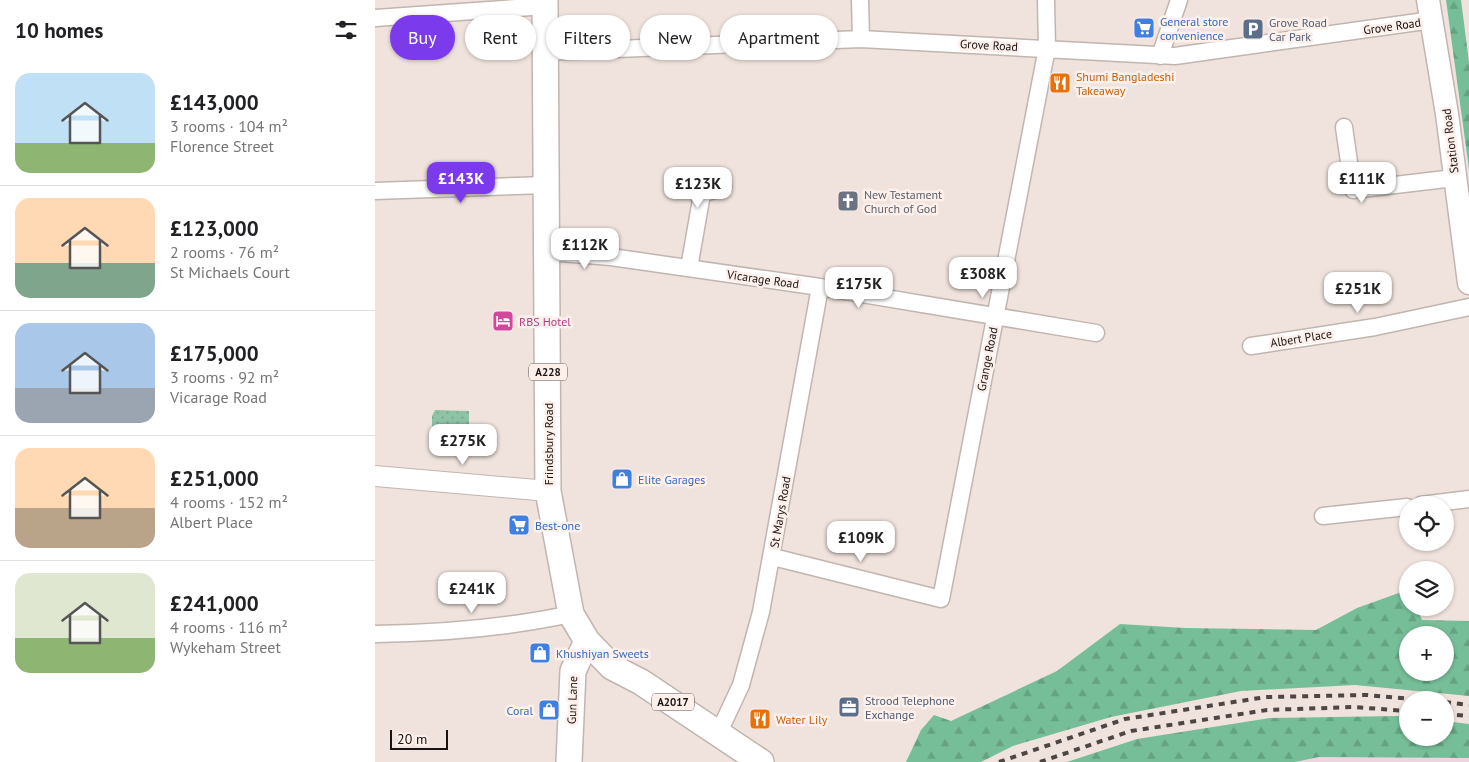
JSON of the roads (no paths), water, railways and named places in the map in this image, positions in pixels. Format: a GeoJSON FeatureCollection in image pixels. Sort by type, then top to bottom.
{"type":"FeatureCollection","features":[{"type":"Feature","properties":{"kind":"main road","name":"Frindsbury Road"},"geometry":{"type":"LineString","coordinates":[[545,3],[548,491],[571,614],[587,641]]}},
{"type":"Feature","properties":{"kind":"main road","name":"Station Road"},"geometry":{"type":"LineString","coordinates":[[1430,10],[1447,114],[1469,283]]}},
{"type":"Feature","properties":{"kind":"main road","name":"A2017"},"geometry":{"type":"LineString","coordinates":[[587,641],[612,666],[641,682],[719,732],[761,762]]}},
{"type":"Feature","properties":{"kind":"main road","name":"Gun Lane"},"geometry":{"type":"LineString","coordinates":[[569,762],[573,671],[587,641]]}},
{"type":"Feature","properties":{"kind":"street"},"geometry":{"type":"LineString","coordinates":[[860,0],[861,39]]}},
{"type":"Feature","properties":{"kind":"street","name":"Grange Road"},"geometry":{"type":"LineString","coordinates":[[773,557],[941,599],[1047,48],[1046,0]]}},
{"type":"Feature","properties":{"kind":"street"},"geometry":{"type":"LineString","coordinates":[[1160,56],[1179,0]]}},
{"type":"Feature","properties":{"kind":"street"},"geometry":{"type":"LineString","coordinates":[[375,18],[545,3]]}},
{"type":"Feature","properties":{"kind":"street","name":"Grove Road"},"geometry":{"type":"LineString","coordinates":[[544,52],[861,39],[1047,48],[1160,56],[1190,55],[1430,10]]}},
{"type":"Feature","properties":{"kind":"street"},"geometry":{"type":"LineString","coordinates":[[1344,127],[1353,190],[1454,178]]}},
{"type":"Feature","properties":{"kind":"street"},"geometry":{"type":"LineString","coordinates":[[682,179],[703,194]]}},
{"type":"Feature","properties":{"kind":"street"},"geometry":{"type":"LineString","coordinates":[[375,191],[547,185]]}},
{"type":"Feature","properties":{"kind":"street"},"geometry":{"type":"LineString","coordinates":[[703,194],[723,187]]}},
{"type":"Feature","properties":{"kind":"street"},"geometry":{"type":"LineString","coordinates":[[689,268],[703,194]]}},
{"type":"Feature","properties":{"kind":"street","name":"Vicarage Road"},"geometry":{"type":"LineString","coordinates":[[548,252],[611,256],[820,287],[1096,333]]}},
{"type":"Feature","properties":{"kind":"street","name":"St Marys Road"},"geometry":{"type":"LineString","coordinates":[[719,732],[736,699],[750,657],[773,557],[820,287]]}},
{"type":"Feature","properties":{"kind":"street","name":"Albert Place"},"geometry":{"type":"LineString","coordinates":[[1251,346],[1375,327],[1469,307]]}},
{"type":"Feature","properties":{"kind":"street"},"geometry":{"type":"LineString","coordinates":[[375,476],[548,491]]}},
{"type":"Feature","properties":{"kind":"street"},"geometry":{"type":"LineString","coordinates":[[1454,501],[1469,499]]}},
{"type":"Feature","properties":{"kind":"street"},"geometry":{"type":"LineString","coordinates":[[1323,516],[1399,507]]}},
{"type":"Feature","properties":{"kind":"street"},"geometry":{"type":"LineString","coordinates":[[375,634],[441,634],[520,625],[571,614]]}},
{"type":"Feature","properties":{"kind":"railway"},"geometry":{"type":"LineString","coordinates":[[999,762],[1125,719],[1266,697],[1367,695],[1399,698]]}},
{"type":"Feature","properties":{"kind":"railway"},"geometry":{"type":"LineString","coordinates":[[1454,703],[1469,705]]}},
{"type":"Feature","properties":{"kind":"railway"},"geometry":{"type":"LineString","coordinates":[[1040,762],[1131,731],[1267,710],[1354,707],[1399,710]]}},
{"type":"Feature","properties":{"kind":"railway"},"geometry":{"type":"LineString","coordinates":[[1454,715],[1469,716]]}},
{"type":"Feature","properties":{"kind":"place","name":"General store convenience"},"geometry":{"type":"Point","coordinates":[1144,28]}},
{"type":"Feature","properties":{"kind":"place","name":"Grove Road Car Park"},"geometry":{"type":"Point","coordinates":[1253,29]}},
{"type":"Feature","properties":{"kind":"place","name":"Shumi Bangladeshi Takeaway"},"geometry":{"type":"Point","coordinates":[1060,83]}},
{"type":"Feature","properties":{"kind":"place","name":"New Testament Church of God"},"geometry":{"type":"Point","coordinates":[848,201]}},
{"type":"Feature","properties":{"kind":"place","name":"RBS Hotel"},"geometry":{"type":"Point","coordinates":[503,321]}},
{"type":"Feature","properties":{"kind":"place","name":"Elite Garages"},"geometry":{"type":"Point","coordinates":[622,479]}},
{"type":"Feature","properties":{"kind":"place","name":"Best-one"},"geometry":{"type":"Point","coordinates":[519,525]}},
{"type":"Feature","properties":{"kind":"place","name":"Khushiyan Sweets"},"geometry":{"type":"Point","coordinates":[540,653]}},
{"type":"Feature","properties":{"kind":"place","name":"Strood Telephone Exchange"},"geometry":{"type":"Point","coordinates":[849,707]}},
{"type":"Feature","properties":{"kind":"place","name":"Coral"},"geometry":{"type":"Point","coordinates":[549,710]}},
{"type":"Feature","properties":{"kind":"place","name":"Water Lily"},"geometry":{"type":"Point","coordinates":[760,719]}}]}
